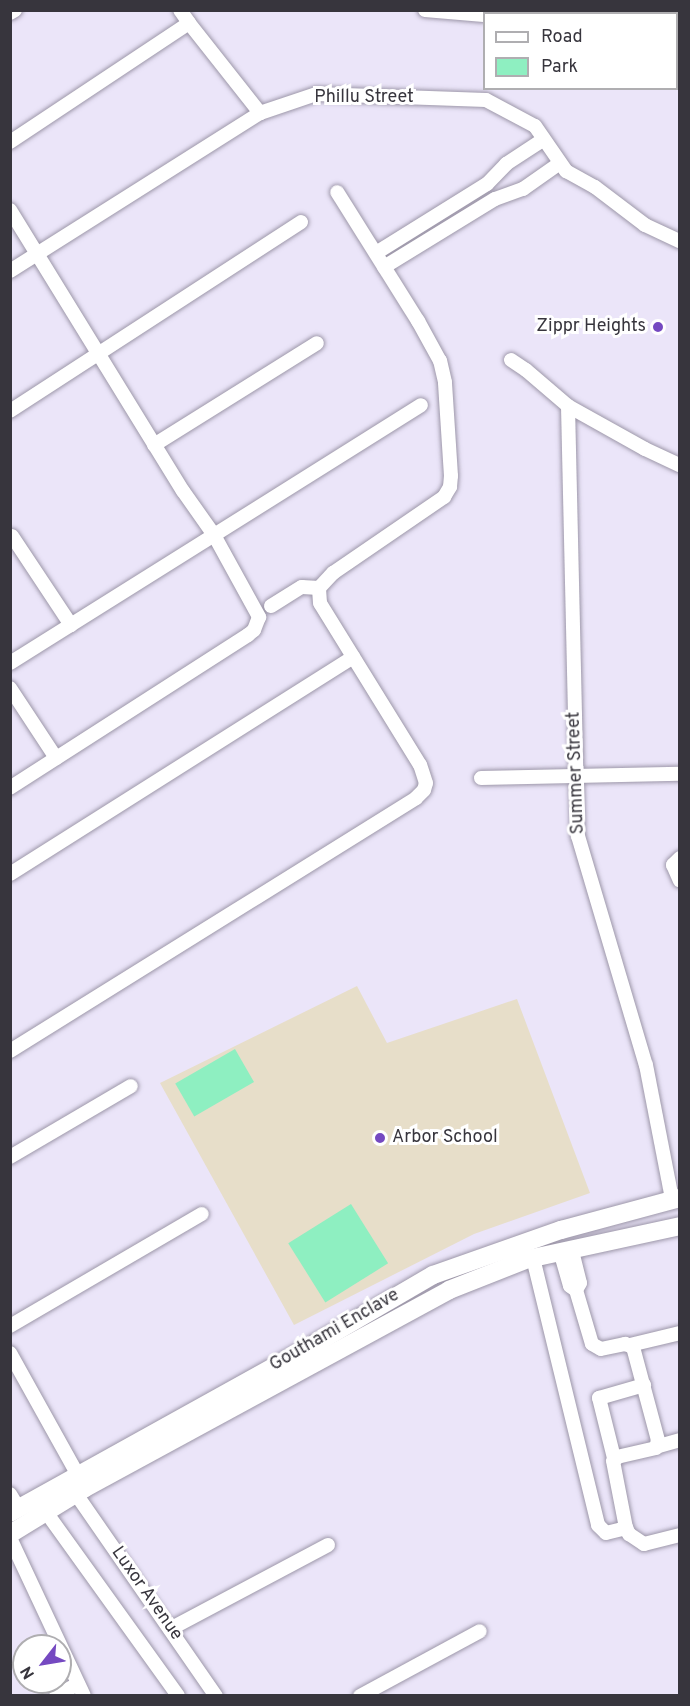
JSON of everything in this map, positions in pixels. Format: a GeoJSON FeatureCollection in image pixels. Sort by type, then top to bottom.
{"type":"FeatureCollection","features":[{"type":"Feature","properties":{"kind":"street"},"geometry":{"type":"LineString","coordinates":[[10,14],[15,10]]}},
{"type":"Feature","properties":{"kind":"street"},"geometry":{"type":"LineString","coordinates":[[180,10],[260,113]]}},
{"type":"Feature","properties":{"kind":"street"},"geometry":{"type":"LineString","coordinates":[[425,10],[483,15]]}},
{"type":"Feature","properties":{"kind":"street"},"geometry":{"type":"LineString","coordinates":[[10,142],[189,23]]}},
{"type":"Feature","properties":{"kind":"street","name":"Phillu Street"},"geometry":{"type":"LineString","coordinates":[[10,272],[260,113],[316,94],[486,100],[536,126],[566,171],[595,187],[645,225],[680,241]]}},
{"type":"Feature","properties":{"kind":"street"},"geometry":{"type":"LineString","coordinates":[[376,253],[487,184],[506,164],[544,139]]}},
{"type":"Feature","properties":{"kind":"street"},"geometry":{"type":"LineString","coordinates":[[384,267],[495,199],[523,189],[560,164]]}},
{"type":"Feature","properties":{"kind":"street"},"geometry":{"type":"LineString","coordinates":[[10,1051],[417,798],[424,790],[426,783],[420,765],[320,603],[319,588],[333,573],[444,497],[450,488],[448,408],[440,361],[337,192]]}},
{"type":"Feature","properties":{"kind":"street"},"geometry":{"type":"LineString","coordinates":[[10,210],[154,445],[214,536],[257,610],[258,623],[254,630],[10,788]]}},
{"type":"Feature","properties":{"kind":"street"},"geometry":{"type":"LineString","coordinates":[[10,411],[302,222]]}},
{"type":"Feature","properties":{"kind":"street"},"geometry":{"type":"LineString","coordinates":[[154,445],[317,343]]}},
{"type":"Feature","properties":{"kind":"street"},"geometry":{"type":"LineString","coordinates":[[511,360],[568,406],[645,449],[680,465]]}},
{"type":"Feature","properties":{"kind":"street"},"geometry":{"type":"LineString","coordinates":[[10,663],[421,405]]}},
{"type":"Feature","properties":{"kind":"street","name":"Summer Street"},"geometry":{"type":"LineString","coordinates":[[568,406],[578,836],[646,1065],[676,1198]]}},
{"type":"Feature","properties":{"kind":"street"},"geometry":{"type":"LineString","coordinates":[[11,536],[70,625]]}},
{"type":"Feature","properties":{"kind":"street"},"geometry":{"type":"LineString","coordinates":[[271,606],[302,587],[319,588]]}},
{"type":"Feature","properties":{"kind":"street"},"geometry":{"type":"LineString","coordinates":[[10,874],[353,657]]}},
{"type":"Feature","properties":{"kind":"street"},"geometry":{"type":"LineString","coordinates":[[10,688],[56,758]]}},
{"type":"Feature","properties":{"kind":"street"},"geometry":{"type":"LineString","coordinates":[[481,778],[680,774]]}},
{"type":"Feature","properties":{"kind":"street"},"geometry":{"type":"LineString","coordinates":[[680,858],[674,865],[680,881]]}},
{"type":"Feature","properties":{"kind":"street"},"geometry":{"type":"LineString","coordinates":[[10,1157],[131,1086]]}},
{"type":"Feature","properties":{"kind":"street","name":"Gouthami Enclave"},"geometry":{"type":"LineString","coordinates":[[13,1505],[78,1475],[320,1341],[433,1275],[561,1230],[676,1198]]}},
{"type":"Feature","properties":{"kind":"street"},"geometry":{"type":"LineString","coordinates":[[10,1326],[202,1214]]}},
{"type":"Feature","properties":{"kind":"street","name":"Gouthami Enclave"},"geometry":{"type":"LineString","coordinates":[[10,1536],[76,1494],[449,1290],[533,1258],[565,1249],[680,1226]]}},
{"type":"Feature","properties":{"kind":"street"},"geometry":{"type":"LineString","coordinates":[[565,1249],[570,1286],[576,1290],[592,1344],[601,1348],[630,1345],[680,1333]]}},
{"type":"Feature","properties":{"kind":"street"},"geometry":{"type":"LineString","coordinates":[[533,1258],[598,1525],[606,1533],[626,1528]]}},
{"type":"Feature","properties":{"kind":"street"},"geometry":{"type":"LineString","coordinates":[[630,1345],[633,1347],[644,1385],[658,1446]]}},
{"type":"Feature","properties":{"kind":"street"},"geometry":{"type":"LineString","coordinates":[[10,1353],[78,1475]]}},
{"type":"Feature","properties":{"kind":"street"},"geometry":{"type":"LineString","coordinates":[[644,1385],[599,1398],[614,1458],[613,1469],[626,1528],[629,1534],[644,1544],[680,1535]]}},
{"type":"Feature","properties":{"kind":"street"},"geometry":{"type":"LineString","coordinates":[[614,1458],[680,1440]]}},
{"type":"Feature","properties":{"kind":"street","name":"Luxor Avenue"},"geometry":{"type":"LineString","coordinates":[[76,1494],[216,1695]]}},
{"type":"Feature","properties":{"kind":"street","name":"Luxor Avenue"},"geometry":{"type":"LineString","coordinates":[[46,1512],[178,1695]]}},
{"type":"Feature","properties":{"kind":"street"},"geometry":{"type":"LineString","coordinates":[[10,1536],[81,1690],[56,1695]]}},
{"type":"Feature","properties":{"kind":"street"},"geometry":{"type":"LineString","coordinates":[[170,1629],[328,1545]]}},
{"type":"Feature","properties":{"kind":"street"},"geometry":{"type":"LineString","coordinates":[[360,1695],[480,1631]]}},
{"type":"Feature","properties":{"kind":"shaded area","name":"Arbor School"},"geometry":{"type":"Polygon","coordinates":[[[357,986],[387,1043],[517,999],[590,1193],[474,1234],[294,1325],[160,1083],[357,986]]]}},
{"type":"Feature","properties":{"kind":"green space"},"geometry":{"type":"Polygon","coordinates":[[[235,1049],[254,1082],[194,1116],[175,1084],[235,1049]]]}},
{"type":"Feature","properties":{"kind":"green space"},"geometry":{"type":"Polygon","coordinates":[[[351,1204],[388,1263],[325,1303],[288,1243],[351,1204]]]}},
{"type":"Feature","properties":{"kind":"place","name":"Zippr Heights"},"geometry":{"type":"Point","coordinates":[658,327]}},
{"type":"Feature","properties":{"kind":"place","name":"Arbor School"},"geometry":{"type":"Point","coordinates":[380,1138]}}]}
